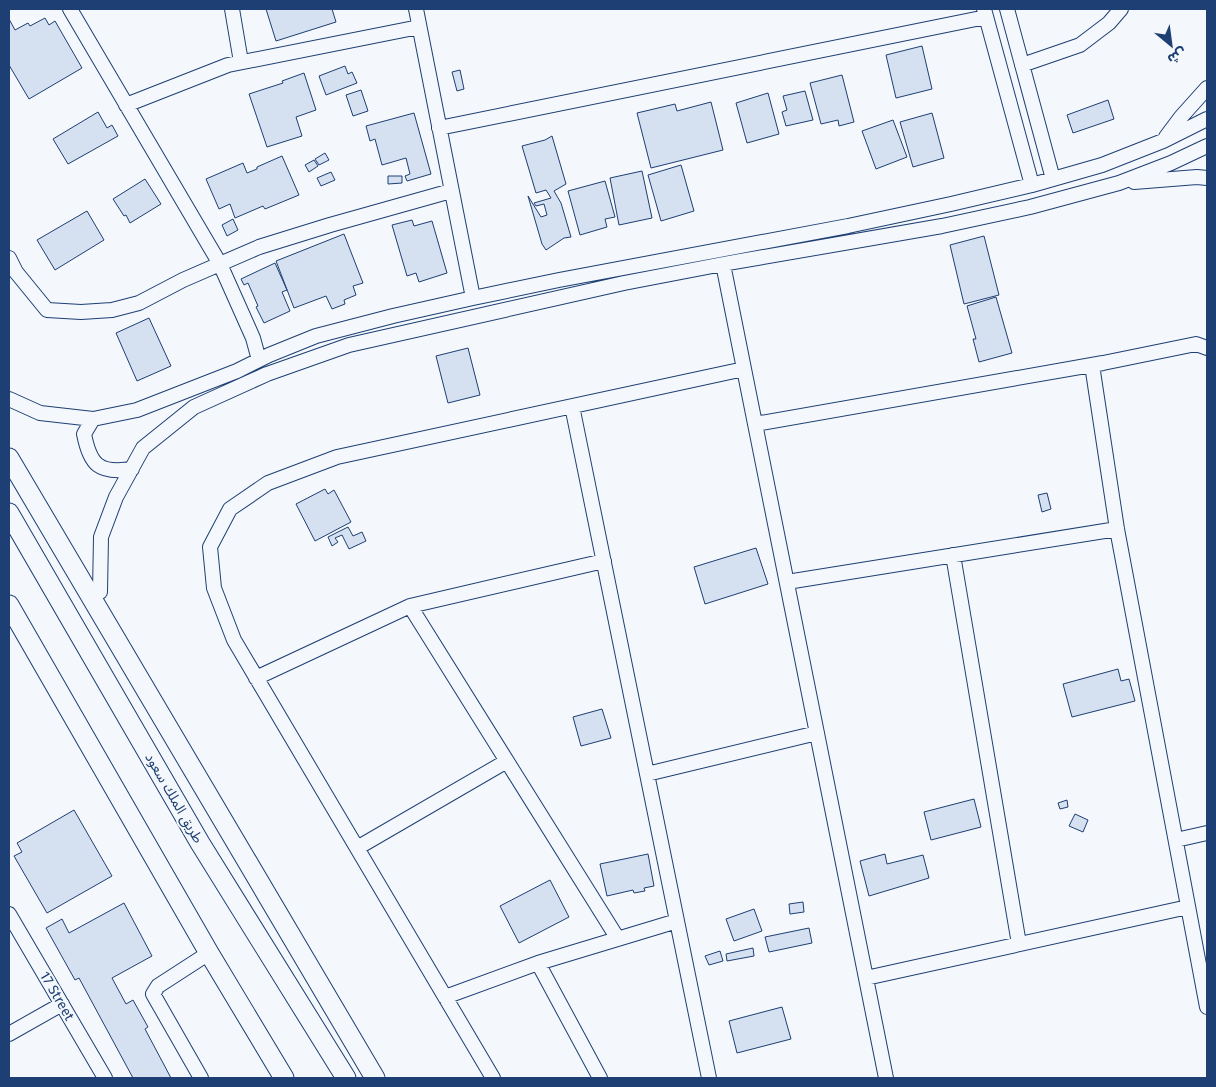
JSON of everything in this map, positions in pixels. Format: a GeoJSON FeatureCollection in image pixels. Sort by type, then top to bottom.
{"type":"FeatureCollection","features":[{"type":"Feature","properties":{"kind":"main road"},"geometry":{"type":"LineString","coordinates":[[9,458],[375,1078]]}},
{"type":"Feature","properties":{"kind":"main road","name":"طريق الملك سعود"},"geometry":{"type":"LineString","coordinates":[[9,513],[200,843],[346,1078]]}},
{"type":"Feature","properties":{"kind":"main road"},"geometry":{"type":"LineString","coordinates":[[9,605],[281,1077]]}},
{"type":"Feature","properties":{"kind":"street"},"geometry":{"type":"LineString","coordinates":[[70,9],[220,264],[253,338],[259,360]]}},
{"type":"Feature","properties":{"kind":"street"},"geometry":{"type":"LineString","coordinates":[[232,9],[241,62]]}},
{"type":"Feature","properties":{"kind":"street"},"geometry":{"type":"LineString","coordinates":[[416,9],[473,298]]}},
{"type":"Feature","properties":{"kind":"street"},"geometry":{"type":"LineString","coordinates":[[1007,9],[1053,179]]}},
{"type":"Feature","properties":{"kind":"street"},"geometry":{"type":"LineString","coordinates":[[1022,65],[1080,45],[1109,23],[1121,9]]}},
{"type":"Feature","properties":{"kind":"street"},"geometry":{"type":"LineString","coordinates":[[439,128],[985,13],[1032,185]]}},
{"type":"Feature","properties":{"kind":"street"},"geometry":{"type":"LineString","coordinates":[[126,105],[228,65],[420,27]]}},
{"type":"Feature","properties":{"kind":"street"},"geometry":{"type":"LineString","coordinates":[[1163,141],[1180,117],[1207,88]]}},
{"type":"Feature","properties":{"kind":"street"},"geometry":{"type":"LineString","coordinates":[[9,399],[40,412],[93,419],[137,410],[237,371],[316,336],[473,298],[569,278],[848,226],[1032,185],[1102,165],[1163,141],[1207,119]]}},
{"type":"Feature","properties":{"kind":"street"},"geometry":{"type":"LineString","coordinates":[[100,592],[101,536],[116,497],[143,448],[194,407],[267,374],[349,345],[624,283],[942,226],[1030,208],[1119,183],[1171,163],[1207,146]]}},
{"type":"Feature","properties":{"kind":"street"},"geometry":{"type":"LineString","coordinates":[[1119,183],[1197,177],[1207,178]]}},
{"type":"Feature","properties":{"kind":"street"},"geometry":{"type":"LineString","coordinates":[[9,258],[16,272],[47,310],[81,312],[112,310],[139,303],[183,280],[260,248],[330,225],[451,191]]}},
{"type":"Feature","properties":{"kind":"street"},"geometry":{"type":"LineString","coordinates":[[723,264],[886,1078]]}},
{"type":"Feature","properties":{"kind":"street"},"geometry":{"type":"LineString","coordinates":[[755,424],[1092,365],[1196,344],[1207,348]]}},
{"type":"Feature","properties":{"kind":"street"},"geometry":{"type":"LineString","coordinates":[[1092,365],[1117,529],[1207,1007]]}},
{"type":"Feature","properties":{"kind":"street"},"geometry":{"type":"LineString","coordinates":[[493,1078],[234,640],[214,588],[210,546],[230,509],[268,483],[337,457],[744,369]]}},
{"type":"Feature","properties":{"kind":"street"},"geometry":{"type":"LineString","coordinates":[[572,406],[709,1078]]}},
{"type":"Feature","properties":{"kind":"street"},"geometry":{"type":"LineString","coordinates":[[93,419],[84,434],[88,453],[97,465],[107,470],[132,469]]}},
{"type":"Feature","properties":{"kind":"street"},"geometry":{"type":"LineString","coordinates":[[786,582],[1117,529]]}},
{"type":"Feature","properties":{"kind":"street"},"geometry":{"type":"LineString","coordinates":[[953,555],[1019,944]]}},
{"type":"Feature","properties":{"kind":"street"},"geometry":{"type":"LineString","coordinates":[[256,678],[410,606],[604,561]]}},
{"type":"Feature","properties":{"kind":"street"},"geometry":{"type":"LineString","coordinates":[[410,606],[618,939]]}},
{"type":"Feature","properties":{"kind":"street"},"geometry":{"type":"LineString","coordinates":[[647,774],[817,733]]}},
{"type":"Feature","properties":{"kind":"street"},"geometry":{"type":"LineString","coordinates":[[357,848],[507,761]]}},
{"type":"Feature","properties":{"kind":"street"},"geometry":{"type":"LineString","coordinates":[[1176,840],[1207,833]]}},
{"type":"Feature","properties":{"kind":"street"},"geometry":{"type":"LineString","coordinates":[[866,978],[1188,907]]}},
{"type":"Feature","properties":{"kind":"street","name":"17 Street"},"geometry":{"type":"LineString","coordinates":[[9,914],[105,1078]]}},
{"type":"Feature","properties":{"kind":"street"},"geometry":{"type":"LineString","coordinates":[[445,997],[538,963],[677,921]]}},
{"type":"Feature","properties":{"kind":"street"},"geometry":{"type":"LineString","coordinates":[[201,1078],[153,994],[158,986],[209,953]]}},
{"type":"Feature","properties":{"kind":"street"},"geometry":{"type":"LineString","coordinates":[[538,963],[600,1078]]}},
{"type":"Feature","properties":{"kind":"street"},"geometry":{"type":"LineString","coordinates":[[9,1034],[62,1004]]}},
{"type":"Feature","properties":{"kind":"building"},"geometry":{"type":"Polygon","coordinates":[[[266,9],[332,9],[336,22],[276,41],[266,9]]]}},
{"type":"Feature","properties":{"kind":"building"},"geometry":{"type":"Polygon","coordinates":[[[45,18],[49,25],[55,21],[82,68],[29,99],[9,65],[9,19],[15,30],[28,23],[30,26],[45,18]]]}},
{"type":"Feature","properties":{"kind":"building"},"geometry":{"type":"Polygon","coordinates":[[[922,46],[932,89],[896,98],[886,55],[922,46]]]}},
{"type":"Feature","properties":{"kind":"building"},"geometry":{"type":"Polygon","coordinates":[[[345,66],[348,74],[352,72],[357,83],[326,95],[319,76],[345,66]]]}},
{"type":"Feature","properties":{"kind":"building"},"geometry":{"type":"Polygon","coordinates":[[[460,70],[464,89],[457,91],[452,72],[460,70]]]}},
{"type":"Feature","properties":{"kind":"building"},"geometry":{"type":"Polygon","coordinates":[[[304,73],[316,110],[296,117],[302,136],[267,147],[249,94],[283,83],[282,81],[304,73]]]}},
{"type":"Feature","properties":{"kind":"building"},"geometry":{"type":"Polygon","coordinates":[[[842,75],[854,122],[839,126],[838,120],[821,124],[810,83],[842,75]]]}},
{"type":"Feature","properties":{"kind":"building"},"geometry":{"type":"Polygon","coordinates":[[[361,90],[368,111],[353,116],[346,95],[361,90]]]}},
{"type":"Feature","properties":{"kind":"building"},"geometry":{"type":"Polygon","coordinates":[[[805,91],[813,120],[786,126],[782,112],[787,110],[783,96],[805,91]]]}},
{"type":"Feature","properties":{"kind":"building"},"geometry":{"type":"Polygon","coordinates":[[[768,93],[779,134],[747,143],[736,103],[768,93]]]}},
{"type":"Feature","properties":{"kind":"building"},"geometry":{"type":"Polygon","coordinates":[[[1108,100],[1114,119],[1073,133],[1067,115],[1108,100]]]}},
{"type":"Feature","properties":{"kind":"building"},"geometry":{"type":"Polygon","coordinates":[[[711,102],[723,150],[651,168],[637,113],[675,104],[677,111],[711,102]]]}},
{"type":"Feature","properties":{"kind":"building"},"geometry":{"type":"Polygon","coordinates":[[[98,112],[107,128],[112,125],[118,136],[68,164],[53,139],[98,112]]]}},
{"type":"Feature","properties":{"kind":"building"},"geometry":{"type":"Polygon","coordinates":[[[414,113],[431,174],[407,181],[405,176],[410,174],[406,158],[382,165],[375,139],[370,141],[366,126],[414,113]]]}},
{"type":"Feature","properties":{"kind":"building"},"geometry":{"type":"Polygon","coordinates":[[[932,113],[944,158],[913,167],[900,122],[932,113]]]}},
{"type":"Feature","properties":{"kind":"building"},"geometry":{"type":"Polygon","coordinates":[[[893,120],[907,157],[876,169],[862,131],[893,120]]]}},
{"type":"Feature","properties":{"kind":"building"},"geometry":{"type":"Polygon","coordinates":[[[552,136],[566,184],[554,191],[561,203],[571,237],[564,238],[546,250],[542,244],[528,196],[541,217],[547,215],[544,204],[536,206],[534,203],[551,198],[546,190],[536,193],[522,146],[545,140],[552,136]]]}},
{"type":"Feature","properties":{"kind":"building"},"geometry":{"type":"Polygon","coordinates":[[[325,153],[329,160],[319,165],[315,159],[325,153]]]}},
{"type":"Feature","properties":{"kind":"building"},"geometry":{"type":"Polygon","coordinates":[[[282,156],[299,195],[265,209],[263,206],[235,218],[230,204],[219,209],[206,179],[243,163],[247,173],[282,156]]]}},
{"type":"Feature","properties":{"kind":"building"},"geometry":{"type":"Polygon","coordinates":[[[314,160],[318,166],[309,172],[305,165],[314,160]]]}},
{"type":"Feature","properties":{"kind":"building"},"geometry":{"type":"Polygon","coordinates":[[[681,165],[694,211],[661,221],[648,175],[681,165]]]}},
{"type":"Feature","properties":{"kind":"building"},"geometry":{"type":"Polygon","coordinates":[[[642,171],[652,218],[619,225],[610,178],[642,171]]]}},
{"type":"Feature","properties":{"kind":"building"},"geometry":{"type":"Polygon","coordinates":[[[331,172],[335,180],[321,186],[317,178],[331,172]]]}},
{"type":"Feature","properties":{"kind":"building"},"geometry":{"type":"Polygon","coordinates":[[[388,176],[402,176],[402,183],[388,184],[388,176]]]}},
{"type":"Feature","properties":{"kind":"building"},"geometry":{"type":"Polygon","coordinates":[[[145,179],[161,204],[130,223],[113,199],[145,179]]]}},
{"type":"Feature","properties":{"kind":"building"},"geometry":{"type":"Polygon","coordinates":[[[605,181],[615,217],[605,219],[607,227],[580,235],[568,191],[605,181]]]}},
{"type":"Feature","properties":{"kind":"building"},"geometry":{"type":"Polygon","coordinates":[[[87,211],[104,240],[55,270],[37,240],[87,211]]]}},
{"type":"Feature","properties":{"kind":"building"},"geometry":{"type":"Polygon","coordinates":[[[233,219],[238,230],[227,236],[222,225],[233,219]]]}},
{"type":"Feature","properties":{"kind":"building"},"geometry":{"type":"Polygon","coordinates":[[[412,220],[414,226],[432,221],[447,273],[419,282],[416,273],[407,276],[392,225],[412,220]]]}},
{"type":"Feature","properties":{"kind":"building"},"geometry":{"type":"Polygon","coordinates":[[[344,234],[363,283],[353,286],[356,295],[344,300],[345,304],[332,309],[326,296],[294,308],[276,261],[344,234]]]}},
{"type":"Feature","properties":{"kind":"building"},"geometry":{"type":"Polygon","coordinates":[[[984,236],[999,295],[964,304],[950,245],[984,236]]]}},
{"type":"Feature","properties":{"kind":"building"},"geometry":{"type":"Polygon","coordinates":[[[275,263],[287,290],[282,292],[290,311],[264,323],[248,283],[244,285],[241,279],[275,263]]]}},
{"type":"Feature","properties":{"kind":"building"},"geometry":{"type":"Polygon","coordinates":[[[996,297],[1012,353],[979,362],[973,339],[976,339],[967,306],[996,297]]]}},
{"type":"Feature","properties":{"kind":"building"},"geometry":{"type":"Polygon","coordinates":[[[149,318],[171,366],[137,381],[116,333],[149,318]]]}},
{"type":"Feature","properties":{"kind":"building"},"geometry":{"type":"Polygon","coordinates":[[[468,348],[480,395],[448,403],[436,356],[468,348]]]}},
{"type":"Feature","properties":{"kind":"building"},"geometry":{"type":"Polygon","coordinates":[[[325,489],[328,494],[334,490],[351,522],[315,541],[296,504],[325,489]]]}},
{"type":"Feature","properties":{"kind":"building"},"geometry":{"type":"Polygon","coordinates":[[[1047,493],[1051,509],[1042,512],[1038,495],[1047,493]]]}},
{"type":"Feature","properties":{"kind":"building"},"geometry":{"type":"Polygon","coordinates":[[[348,527],[353,536],[362,532],[366,541],[349,549],[342,535],[335,538],[338,542],[332,546],[328,537],[348,527]]]}},
{"type":"Feature","properties":{"kind":"building"},"geometry":{"type":"Polygon","coordinates":[[[756,548],[768,584],[705,604],[694,567],[756,548]]]}},
{"type":"Feature","properties":{"kind":"building"},"geometry":{"type":"Polygon","coordinates":[[[1118,669],[1121,681],[1129,679],[1135,701],[1072,717],[1063,684],[1118,669]]]}},
{"type":"Feature","properties":{"kind":"building"},"geometry":{"type":"Polygon","coordinates":[[[602,709],[611,738],[581,746],[573,717],[602,709]]]}},
{"type":"Feature","properties":{"kind":"building"},"geometry":{"type":"Polygon","coordinates":[[[974,799],[981,827],[931,840],[924,812],[974,799]]]}},
{"type":"Feature","properties":{"kind":"building"},"geometry":{"type":"Polygon","coordinates":[[[1067,800],[1068,807],[1060,809],[1058,803],[1067,800]]]}},
{"type":"Feature","properties":{"kind":"building"},"geometry":{"type":"Polygon","coordinates":[[[74,810],[112,876],[47,913],[14,856],[22,852],[17,843],[74,810]]]}},
{"type":"Feature","properties":{"kind":"building"},"geometry":{"type":"Polygon","coordinates":[[[1075,814],[1088,820],[1083,832],[1069,826],[1075,814]]]}},
{"type":"Feature","properties":{"kind":"building"},"geometry":{"type":"Polygon","coordinates":[[[648,854],[654,886],[644,888],[645,891],[634,893],[633,890],[607,896],[600,864],[648,854]]]}},
{"type":"Feature","properties":{"kind":"building"},"geometry":{"type":"Polygon","coordinates":[[[885,854],[887,864],[923,855],[929,878],[869,896],[860,861],[885,854]]]}},
{"type":"Feature","properties":{"kind":"building"},"geometry":{"type":"Polygon","coordinates":[[[550,880],[569,917],[519,943],[500,906],[550,880]]]}},
{"type":"Feature","properties":{"kind":"building"},"geometry":{"type":"Polygon","coordinates":[[[803,902],[804,912],[790,914],[789,904],[803,902]]]}},
{"type":"Feature","properties":{"kind":"building"},"geometry":{"type":"Polygon","coordinates":[[[124,903],[152,956],[112,978],[126,1004],[133,1000],[148,1027],[145,1029],[171,1078],[133,1078],[79,978],[75,980],[46,928],[62,919],[69,933],[124,903]]]}},
{"type":"Feature","properties":{"kind":"building"},"geometry":{"type":"Polygon","coordinates":[[[754,909],[762,931],[734,941],[726,919],[754,909]]]}},
{"type":"Feature","properties":{"kind":"building"},"geometry":{"type":"Polygon","coordinates":[[[809,928],[812,943],[769,952],[765,937],[809,928]]]}},
{"type":"Feature","properties":{"kind":"building"},"geometry":{"type":"Polygon","coordinates":[[[753,948],[754,956],[727,961],[726,954],[753,948]]]}},
{"type":"Feature","properties":{"kind":"building"},"geometry":{"type":"Polygon","coordinates":[[[720,951],[723,961],[709,965],[705,956],[720,951]]]}},
{"type":"Feature","properties":{"kind":"building"},"geometry":{"type":"Polygon","coordinates":[[[782,1007],[791,1039],[737,1053],[729,1021],[782,1007]]]}}]}
